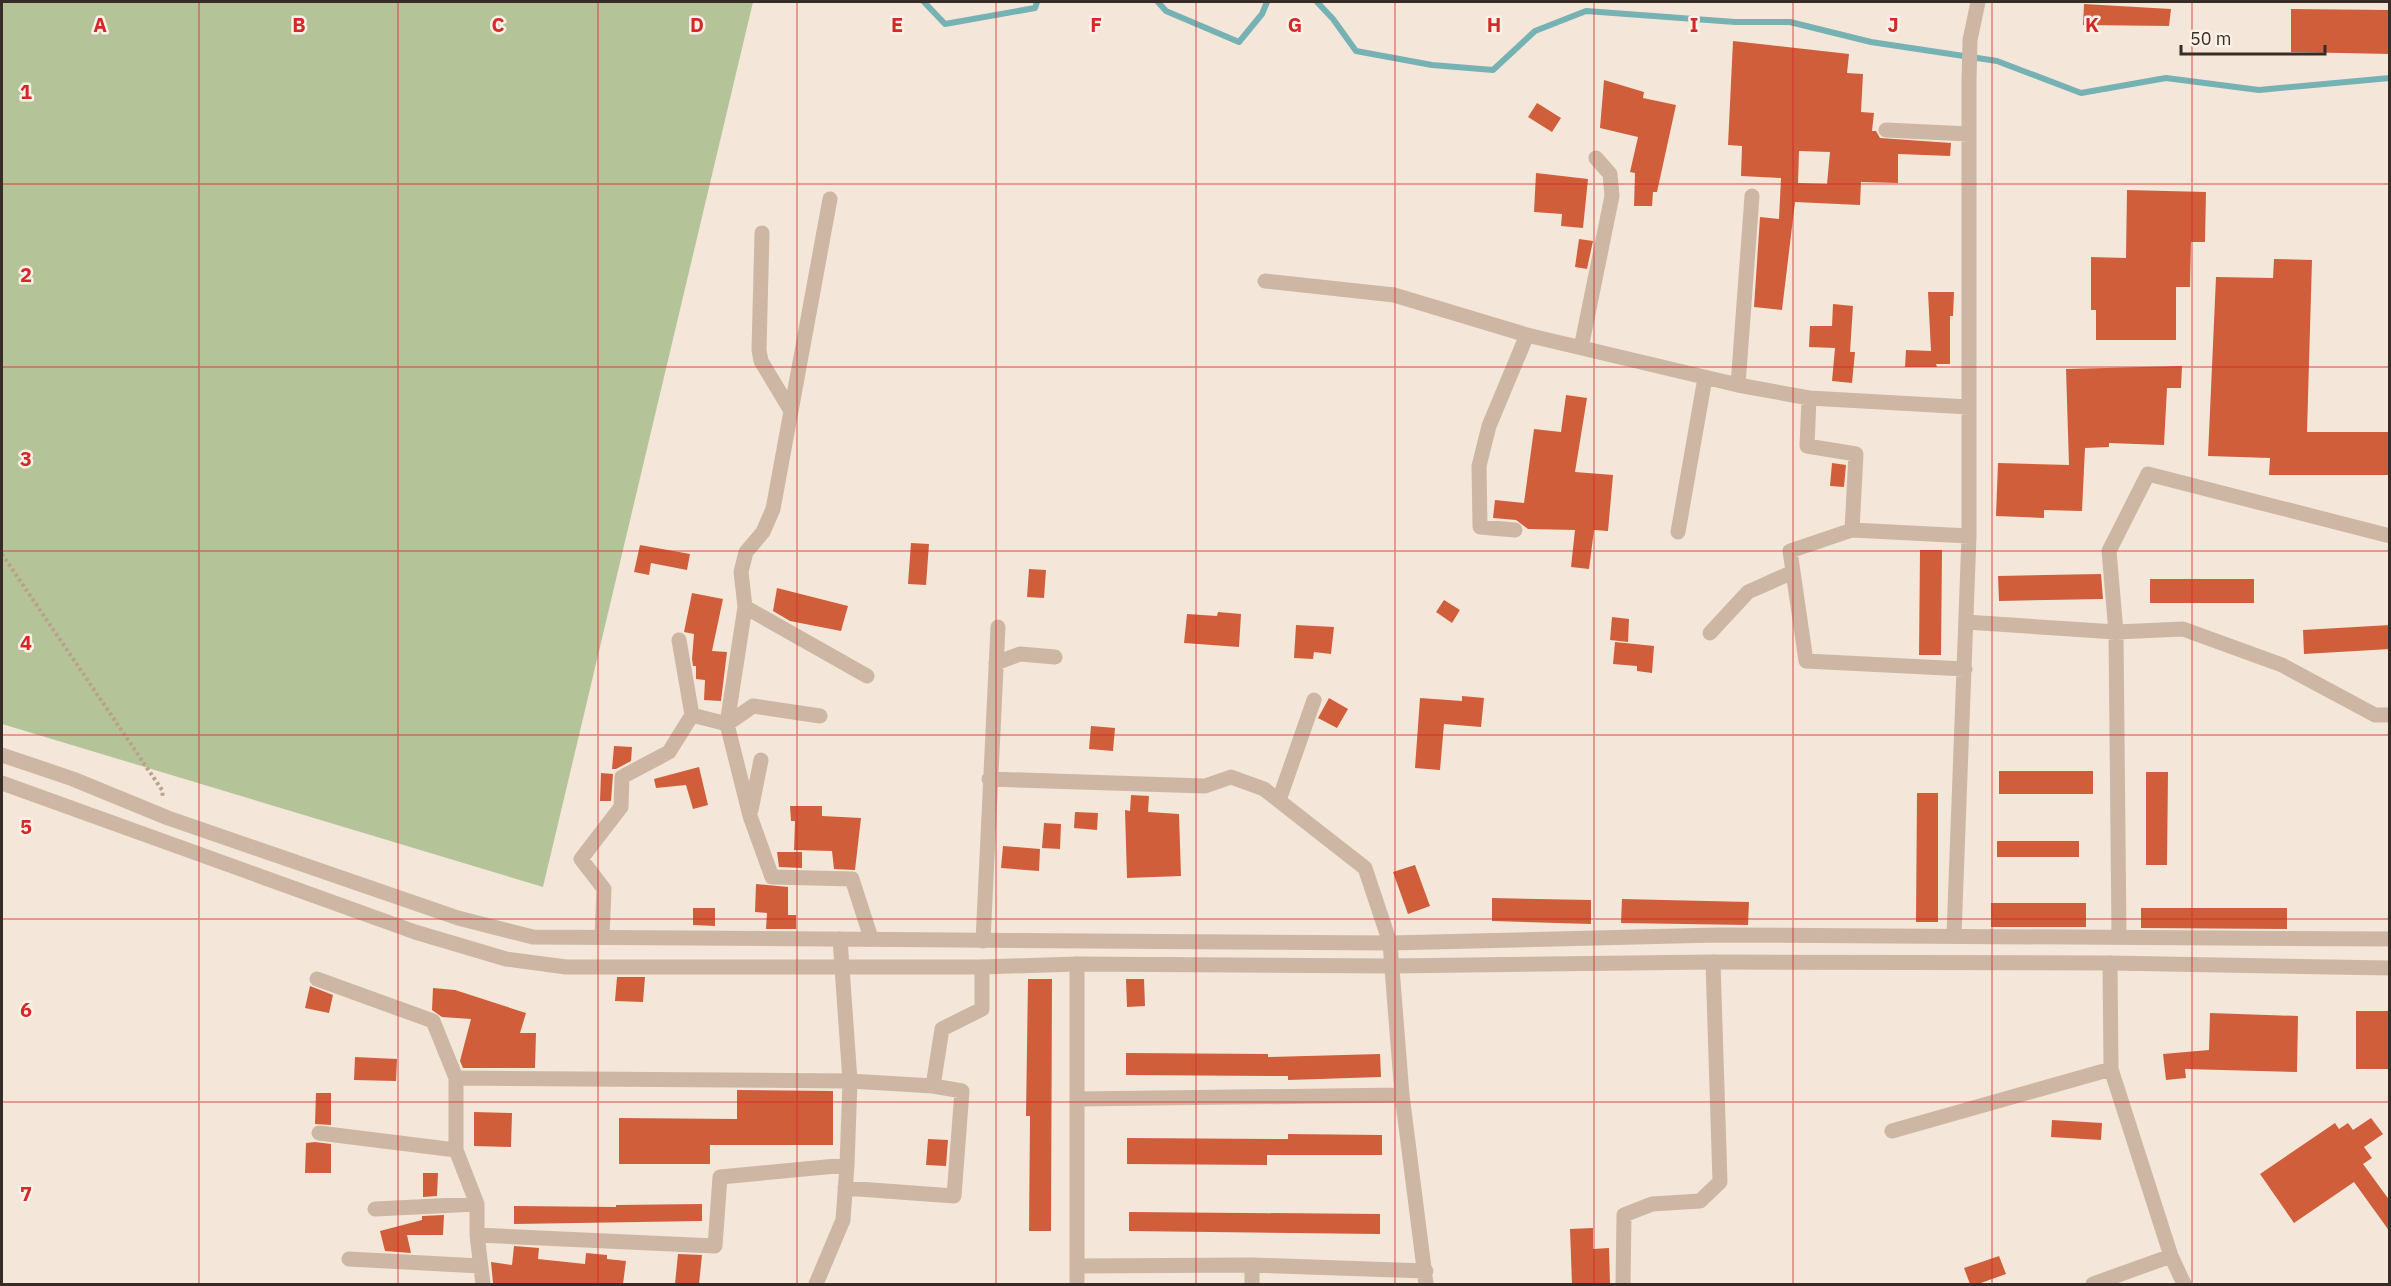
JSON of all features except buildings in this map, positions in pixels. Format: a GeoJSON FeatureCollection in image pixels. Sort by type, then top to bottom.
{"type":"FeatureCollection","features":[{"type":"Feature","properties":{"kind":"street"},"geometry":{"type":"LineString","coordinates":[[1954,935],[1969,536],[1970,40],[1977,2]]}},
{"type":"Feature","properties":{"kind":"street"},"geometry":{"type":"LineString","coordinates":[[1886,130],[1969,134]]}},
{"type":"Feature","properties":{"kind":"street"},"geometry":{"type":"LineString","coordinates":[[1581,348],[1612,196],[1610,174],[1596,158]]}},
{"type":"Feature","properties":{"kind":"street"},"geometry":{"type":"LineString","coordinates":[[1738,386],[1752,196]]}},
{"type":"Feature","properties":{"kind":"street"},"geometry":{"type":"LineString","coordinates":[[830,199],[773,509],[763,532],[746,552],[741,572],[745,607],[727,724],[750,816],[772,877],[852,879],[871,939]]}},
{"type":"Feature","properties":{"kind":"street"},"geometry":{"type":"LineString","coordinates":[[762,232],[759,350],[761,361],[791,411]]}},
{"type":"Feature","properties":{"kind":"street"},"geometry":{"type":"LineString","coordinates":[[1264,281],[1394,295],[1527,335],[1738,386],[1809,398],[1969,407]]}},
{"type":"Feature","properties":{"kind":"street"},"geometry":{"type":"LineString","coordinates":[[1515,530],[1480,527],[1479,466],[1489,426],[1527,335]]}},
{"type":"Feature","properties":{"kind":"street"},"geometry":{"type":"LineString","coordinates":[[1678,532],[1705,378]]}},
{"type":"Feature","properties":{"kind":"street"},"geometry":{"type":"LineString","coordinates":[[1809,398],[1807,446],[1856,454],[1852,531]]}},
{"type":"Feature","properties":{"kind":"street"},"geometry":{"type":"LineString","coordinates":[[2119,937],[2116,632],[2109,551],[2148,474],[2390,536]]}},
{"type":"Feature","properties":{"kind":"street"},"geometry":{"type":"LineString","coordinates":[[1965,669],[1806,661],[1790,550],[1852,531],[1969,536]]}},
{"type":"Feature","properties":{"kind":"street"},"geometry":{"type":"LineString","coordinates":[[1710,633],[1748,592],[1793,572]]}},
{"type":"Feature","properties":{"kind":"street"},"geometry":{"type":"LineString","coordinates":[[745,607],[867,676]]}},
{"type":"Feature","properties":{"kind":"street"},"geometry":{"type":"LineString","coordinates":[[1966,622],[2116,632],[2183,629],[2282,665],[2375,715],[2390,715]]}},
{"type":"Feature","properties":{"kind":"street"},"geometry":{"type":"LineString","coordinates":[[983,941],[998,627]]}},
{"type":"Feature","properties":{"kind":"street"},"geometry":{"type":"LineString","coordinates":[[602,937],[604,889],[581,859],[621,807],[622,777],[669,752],[692,715],[679,640]]}},
{"type":"Feature","properties":{"kind":"street"},"geometry":{"type":"LineString","coordinates":[[996,663],[1020,654],[1055,657]]}},
{"type":"Feature","properties":{"kind":"street"},"geometry":{"type":"LineString","coordinates":[[1279,800],[1314,700]]}},
{"type":"Feature","properties":{"kind":"street"},"geometry":{"type":"LineString","coordinates":[[692,715],[727,724],[753,706],[820,716]]}},
{"type":"Feature","properties":{"kind":"street"},"geometry":{"type":"LineString","coordinates":[[2,755],[73,779],[168,818],[458,918],[533,937],[1390,943],[1718,935],[2390,939]]}},
{"type":"Feature","properties":{"kind":"street"},"geometry":{"type":"LineString","coordinates":[[750,816],[761,760]]}},
{"type":"Feature","properties":{"kind":"street"},"geometry":{"type":"LineString","coordinates":[[989,779],[1205,786],[1231,777],[1264,789],[1365,868],[1390,943],[1402,1095],[1426,1278],[1252,1265],[1077,1266]]}},
{"type":"Feature","properties":{"kind":"street"},"geometry":{"type":"LineString","coordinates":[[2,783],[415,932],[506,959],[566,967],[982,967],[1077,964],[1392,966],[1713,962],[2110,963],[2390,968]]}},
{"type":"Feature","properties":{"kind":"street"},"geometry":{"type":"LineString","coordinates":[[816,1284],[843,1220],[847,1166],[850,1081],[840,939]]}},
{"type":"Feature","properties":{"kind":"street"},"geometry":{"type":"LineString","coordinates":[[1623,1284],[1624,1215],[1652,1203],[1700,1201],[1720,1182],[1713,962]]}},
{"type":"Feature","properties":{"kind":"street"},"geometry":{"type":"LineString","coordinates":[[2110,963],[2111,1069],[2171,1256],[2184,1284]]}},
{"type":"Feature","properties":{"kind":"street"},"geometry":{"type":"LineString","coordinates":[[1077,964],[1077,1284]]}},
{"type":"Feature","properties":{"kind":"street"},"geometry":{"type":"LineString","coordinates":[[933,1086],[942,1029],[982,1009],[982,967]]}},
{"type":"Feature","properties":{"kind":"street"},"geometry":{"type":"LineString","coordinates":[[316,979],[433,1021],[456,1078],[456,1150],[477,1204],[480,1266],[485,1284]]}},
{"type":"Feature","properties":{"kind":"street"},"geometry":{"type":"LineString","coordinates":[[1892,1131],[2111,1069]]}},
{"type":"Feature","properties":{"kind":"street"},"geometry":{"type":"LineString","coordinates":[[456,1078],[850,1081],[933,1086],[962,1091],[954,1196],[845,1188]]}},
{"type":"Feature","properties":{"kind":"street"},"geometry":{"type":"LineString","coordinates":[[1078,1099],[1402,1095]]}},
{"type":"Feature","properties":{"kind":"street"},"geometry":{"type":"LineString","coordinates":[[319,1133],[456,1150]]}},
{"type":"Feature","properties":{"kind":"street"},"geometry":{"type":"LineString","coordinates":[[477,1234],[715,1246],[720,1177],[847,1166]]}},
{"type":"Feature","properties":{"kind":"street"},"geometry":{"type":"LineString","coordinates":[[375,1209],[477,1204]]}},
{"type":"Feature","properties":{"kind":"street"},"geometry":{"type":"LineString","coordinates":[[2093,1284],[2171,1256]]}},
{"type":"Feature","properties":{"kind":"street"},"geometry":{"type":"LineString","coordinates":[[350,1260],[480,1266]]}},
{"type":"Feature","properties":{"kind":"street"},"geometry":{"type":"LineString","coordinates":[[1252,1265],[1252,1284]]}},
{"type":"Feature","properties":{"kind":"path"},"geometry":{"type":"LineString","coordinates":[[2,554],[162,790],[168,818]]}},
{"type":"Feature","properties":{"kind":"green space"},"geometry":{"type":"Polygon","coordinates":[[[2,2],[753,2],[543,887],[2,724],[2,2]]]}},
{"type":"Feature","properties":{"kind":"waterway"},"geometry":{"type":"LineString","coordinates":[[924,2],[945,24],[1035,8],[1037,2]]}},
{"type":"Feature","properties":{"kind":"waterway"},"geometry":{"type":"LineString","coordinates":[[1158,2],[1166,11],[1239,42],[1262,14],[1267,2]]}},
{"type":"Feature","properties":{"kind":"waterway"},"geometry":{"type":"LineString","coordinates":[[1317,2],[1333,19],[1356,51],[1432,65],[1493,70],[1535,31],[1586,11],[1735,22],[1790,22],[1871,42],[1997,61],[2081,93],[2166,78],[2259,90],[2390,78]]}}]}
